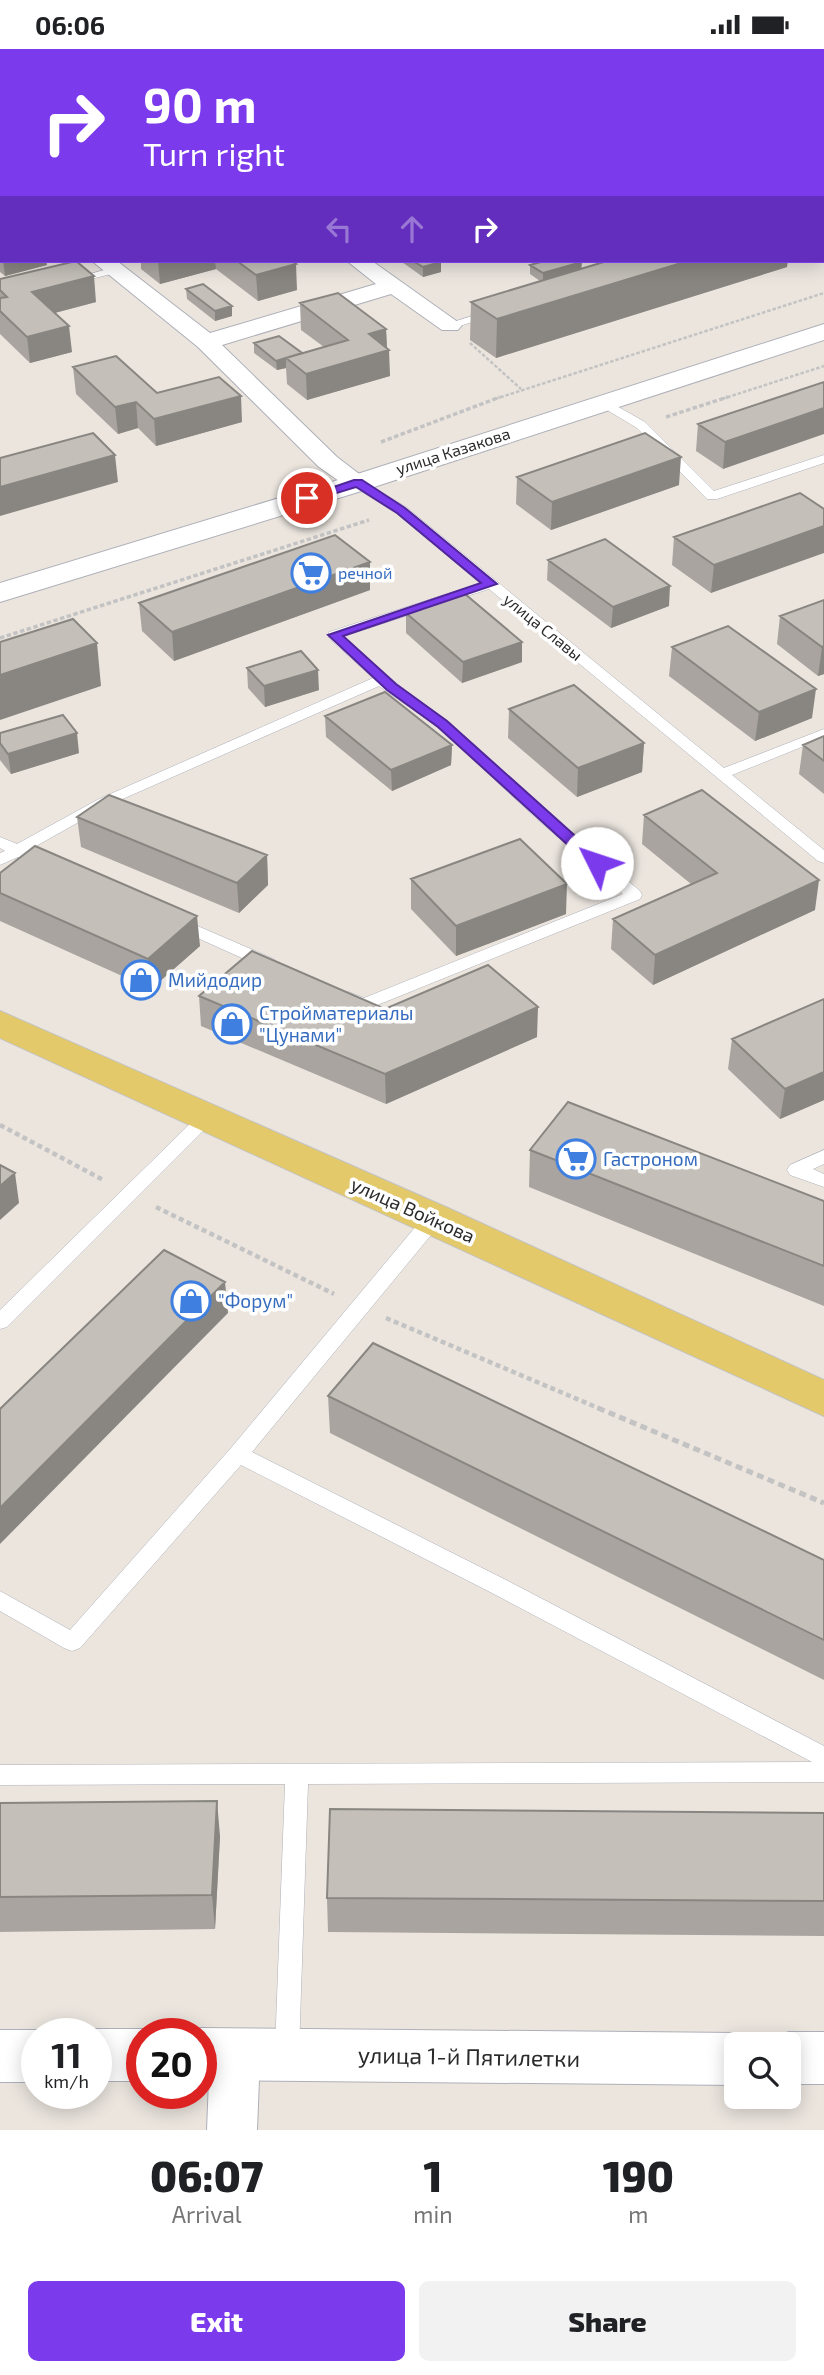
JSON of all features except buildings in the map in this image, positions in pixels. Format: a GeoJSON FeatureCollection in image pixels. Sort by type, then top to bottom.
{"type":"FeatureCollection","features":[{"type":"Feature","properties":{"kind":"main road","name":"улица Казакова"},"geometry":{"type":"LineString","coordinates":[[0,593],[358,483],[824,332]]}},
{"type":"Feature","properties":{"kind":"main road","name":"улица Войкова"},"geometry":{"type":"LineString","coordinates":[[0,1023],[433,1218],[824,1399]]}},
{"type":"Feature","properties":{"kind":"main road","name":"улица 1-й Пятилетки"},"geometry":{"type":"LineString","coordinates":[[218,2054],[724,2059]]}},
{"type":"Feature","properties":{"kind":"main road"},"geometry":{"type":"LineString","coordinates":[[0,2056],[21,2056]]}},
{"type":"Feature","properties":{"kind":"main road"},"geometry":{"type":"LineString","coordinates":[[801,2058],[824,2058]]}},
{"type":"Feature","properties":{"kind":"street"},"geometry":{"type":"LineString","coordinates":[[361,263],[450,325]]}},
{"type":"Feature","properties":{"kind":"street","name":"улица Славы"},"geometry":{"type":"LineString","coordinates":[[109,266],[206,342],[328,462],[358,483]]}},
{"type":"Feature","properties":{"kind":"street"},"geometry":{"type":"LineString","coordinates":[[206,342],[394,286]]}},
{"type":"Feature","properties":{"kind":"street"},"geometry":{"type":"LineString","coordinates":[[218,2054],[232,2130]]}},
{"type":"Feature","properties":{"kind":"lane"},"geometry":{"type":"LineString","coordinates":[[64,282],[109,266]]}},
{"type":"Feature","properties":{"kind":"lane"},"geometry":{"type":"LineString","coordinates":[[450,325],[503,309]]}},
{"type":"Feature","properties":{"kind":"lane"},"geometry":{"type":"LineString","coordinates":[[606,404],[641,425],[712,496],[824,459]]}},
{"type":"Feature","properties":{"kind":"lane","name":"улица Славы"},"geometry":{"type":"LineString","coordinates":[[358,483],[401,510],[824,858]]}},
{"type":"Feature","properties":{"kind":"lane"},"geometry":{"type":"LineString","coordinates":[[391,687],[334,635],[490,584]]}},
{"type":"Feature","properties":{"kind":"lane"},"geometry":{"type":"LineString","coordinates":[[0,860],[8,846],[380,680],[443,724],[541,815],[634,895],[364,1004],[339,993]]}},
{"type":"Feature","properties":{"kind":"lane"},"geometry":{"type":"LineString","coordinates":[[721,773],[824,733]]}},
{"type":"Feature","properties":{"kind":"lane"},"geometry":{"type":"LineString","coordinates":[[8,846],[65,873]]}},
{"type":"Feature","properties":{"kind":"lane"},"geometry":{"type":"LineString","coordinates":[[166,917],[278,967]]}},
{"type":"Feature","properties":{"kind":"lane"},"geometry":{"type":"LineString","coordinates":[[0,1322],[206,1118]]}},
{"type":"Feature","properties":{"kind":"lane"},"geometry":{"type":"LineString","coordinates":[[824,1156],[796,1170],[824,1181]]}},
{"type":"Feature","properties":{"kind":"lane"},"geometry":{"type":"LineString","coordinates":[[0,1600],[72,1642],[238,1454],[433,1218]]}},
{"type":"Feature","properties":{"kind":"lane"},"geometry":{"type":"LineString","coordinates":[[238,1454],[500,1587],[824,1758]]}},
{"type":"Feature","properties":{"kind":"lane"},"geometry":{"type":"LineString","coordinates":[[0,1775],[824,1772]]}},
{"type":"Feature","properties":{"kind":"lane"},"geometry":{"type":"LineString","coordinates":[[287,2055],[298,1774]]}},
{"type":"Feature","properties":{"kind":"path"},"geometry":{"type":"LineString","coordinates":[[450,325],[521,389]]}},
{"type":"Feature","properties":{"kind":"path"},"geometry":{"type":"LineString","coordinates":[[0,1125],[131,1195],[362,1307],[824,1503]]}},
{"type":"Feature","properties":{"kind":"place","name":"речной"},"geometry":{"type":"Point","coordinates":[311,573]}},
{"type":"Feature","properties":{"kind":"place","name":"Мийдодир"},"geometry":{"type":"Point","coordinates":[141,980]}},
{"type":"Feature","properties":{"kind":"place","name":"Стройматериалы \"Цунами\""},"geometry":{"type":"Point","coordinates":[232,1024]}},
{"type":"Feature","properties":{"kind":"place","name":"Гастроном"},"geometry":{"type":"Point","coordinates":[576,1159]}},
{"type":"Feature","properties":{"kind":"place","name":"\"Форум\""},"geometry":{"type":"Point","coordinates":[191,1301]}},
{"type":"Feature","properties":{"kind":"route"},"geometry":{"type":"LineString","coordinates":[[307,498],[358,483],[401,510],[490,584],[334,635],[391,687],[443,724],[597,863]]}}]}
